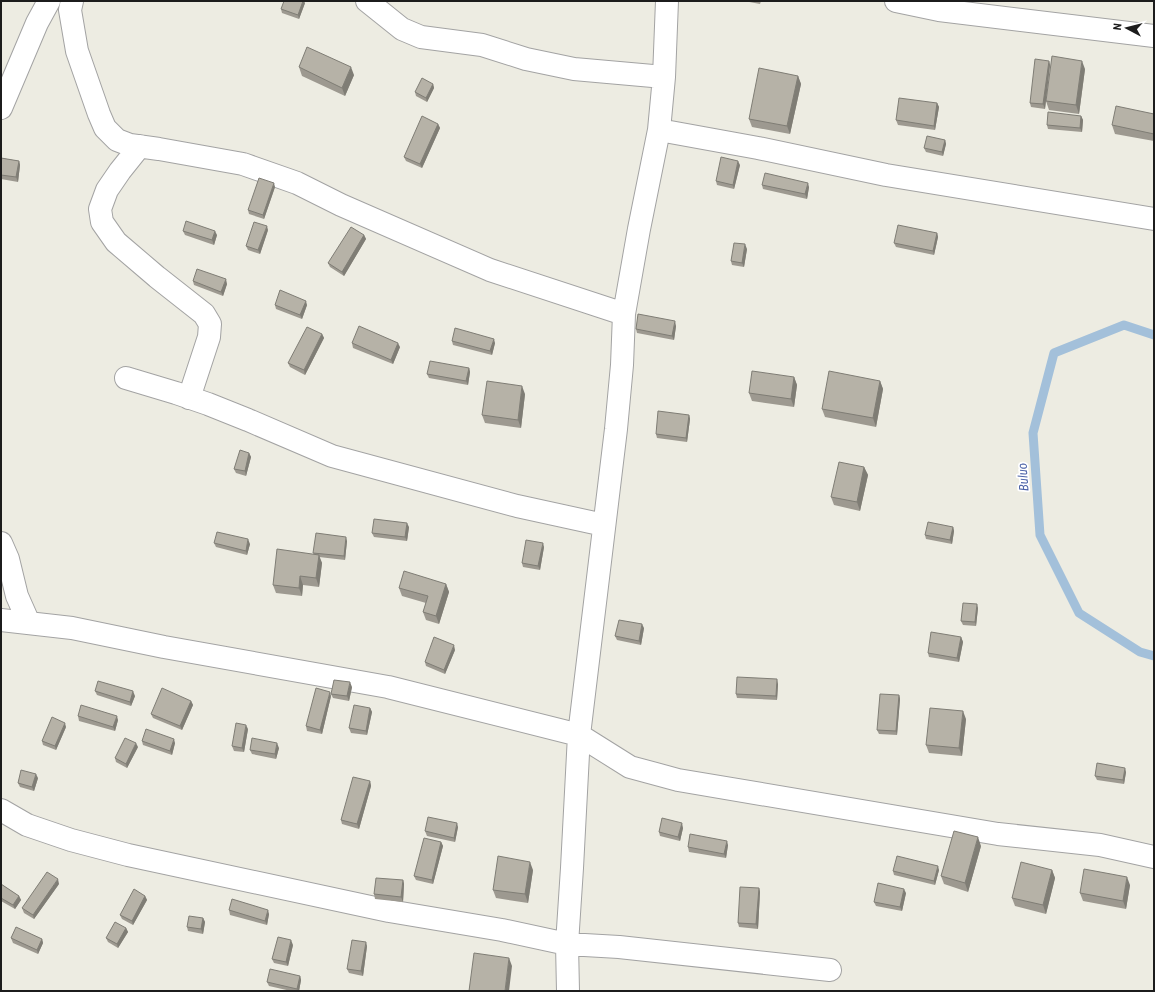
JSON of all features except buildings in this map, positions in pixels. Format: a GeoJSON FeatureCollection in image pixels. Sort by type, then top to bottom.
{"type":"FeatureCollection","features":[{"type":"Feature","properties":{"kind":"street"},"geometry":{"type":"LineString","coordinates":[[1,108],[37,23],[49,1]]}},
{"type":"Feature","properties":{"kind":"street"},"geometry":{"type":"LineString","coordinates":[[72,1],[70,10],[77,51],[105,128],[117,140],[130,145],[160,148],[243,164],[297,182],[354,211],[490,270],[624,314]]}},
{"type":"Feature","properties":{"kind":"street"},"geometry":{"type":"LineString","coordinates":[[367,1],[402,29],[421,37],[482,45],[526,59],[574,69],[664,76]]}},
{"type":"Feature","properties":{"kind":"street"},"geometry":{"type":"LineString","coordinates":[[568,991],[567,944],[579,735],[616,429],[622,365],[624,314],[659,130],[664,76],[667,1]]}},
{"type":"Feature","properties":{"kind":"street"},"geometry":{"type":"LineString","coordinates":[[896,1],[938,10],[1154,36]]}},
{"type":"Feature","properties":{"kind":"street"},"geometry":{"type":"LineString","coordinates":[[659,130],[758,148],[886,176],[1154,219]]}},
{"type":"Feature","properties":{"kind":"street"},"geometry":{"type":"LineString","coordinates":[[140,146],[107,190],[100,209],[102,222],[116,242],[204,314],[210,324],[209,337],[189,398]]}},
{"type":"Feature","properties":{"kind":"street"},"geometry":{"type":"LineString","coordinates":[[126,378],[189,398],[248,420],[332,456],[516,506],[604,525]]}},
{"type":"Feature","properties":{"kind":"street"},"geometry":{"type":"LineString","coordinates":[[1,543],[8,558],[16,596],[29,623]]}},
{"type":"Feature","properties":{"kind":"street"},"geometry":{"type":"LineString","coordinates":[[1,620],[72,628],[164,647],[388,687],[579,735],[630,766],[678,780],[998,834],[1100,845],[1154,858]]}},
{"type":"Feature","properties":{"kind":"street"},"geometry":{"type":"LineString","coordinates":[[1,810],[34,827],[71,840],[128,856],[342,902],[502,930],[567,944],[635,948],[830,970]]}},
{"type":"Feature","properties":{"kind":"waterway","name":"Buluo"},"geometry":{"type":"LineString","coordinates":[[1154,335],[1124,325],[1054,353],[1033,433],[1040,535],[1079,613],[1140,652],[1154,656]]}}]}
